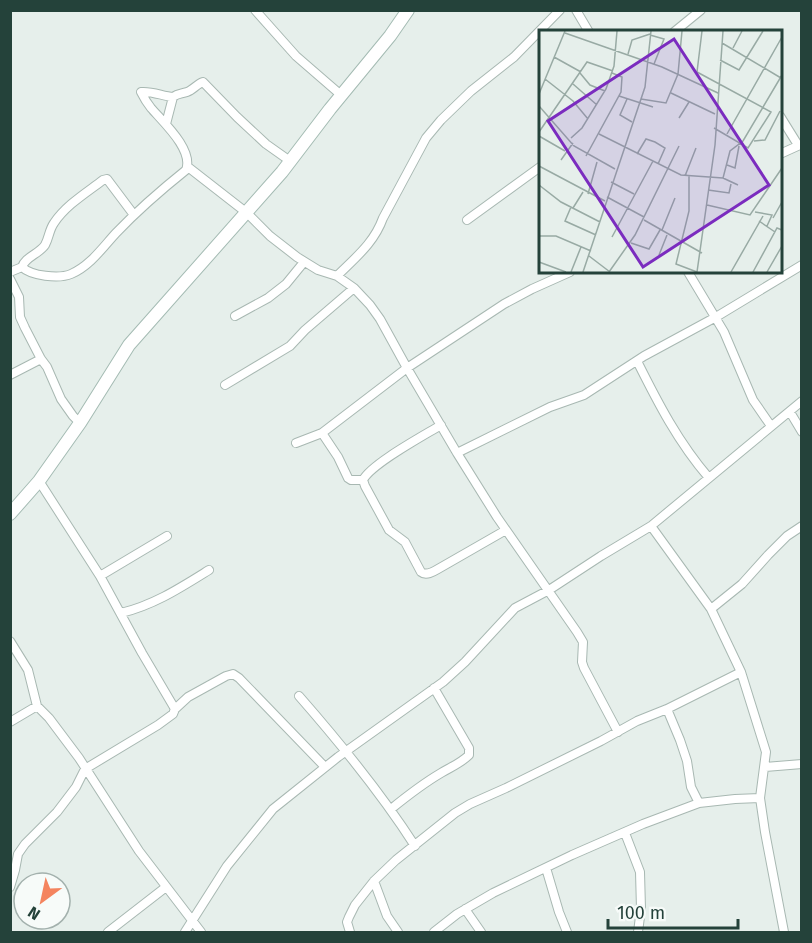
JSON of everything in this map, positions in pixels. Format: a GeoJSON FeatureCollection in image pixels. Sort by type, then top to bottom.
{"type":"FeatureCollection","features":[{"type":"Feature","properties":{"kind":"street"},"geometry":{"type":"LineString","coordinates":[[255,10],[296,56],[341,95]]}},
{"type":"Feature","properties":{"kind":"street"},"geometry":{"type":"LineString","coordinates":[[10,514],[39,481],[80,423],[129,345],[247,213],[390,36],[408,10]]}},
{"type":"Feature","properties":{"kind":"street"},"geometry":{"type":"LineString","coordinates":[[540,30],[560,10]]}},
{"type":"Feature","properties":{"kind":"street"},"geometry":{"type":"LineString","coordinates":[[576,10],[588,30]]}},
{"type":"Feature","properties":{"kind":"street"},"geometry":{"type":"LineString","coordinates":[[676,30],[701,10]]}},
{"type":"Feature","properties":{"kind":"street"},"geometry":{"type":"LineString","coordinates":[[337,276],[369,244],[378,231],[426,138],[471,91],[514,57],[539,31]]}},
{"type":"Feature","properties":{"kind":"street"},"geometry":{"type":"LineString","coordinates":[[290,161],[266,144],[203,82],[190,91],[173,97],[141,92],[182,147],[188,166],[304,262],[318,270],[337,276],[354,288],[370,305],[395,343],[407,368],[457,453],[506,530],[583,642],[584,668],[618,732]]}},
{"type":"Feature","properties":{"kind":"street"},"geometry":{"type":"LineString","coordinates":[[166,124],[173,97]]}},
{"type":"Feature","properties":{"kind":"street"},"geometry":{"type":"LineString","coordinates":[[782,119],[800,144],[782,153]]}},
{"type":"Feature","properties":{"kind":"street"},"geometry":{"type":"LineString","coordinates":[[22,267],[30,273],[71,274],[91,260],[134,215],[188,166]]}},
{"type":"Feature","properties":{"kind":"street"},"geometry":{"type":"LineString","coordinates":[[467,220],[539,168]]}},
{"type":"Feature","properties":{"kind":"street"},"geometry":{"type":"LineString","coordinates":[[10,272],[22,267],[23,263],[45,245],[59,215],[103,180],[107,179],[134,215]]}},
{"type":"Feature","properties":{"kind":"street"},"geometry":{"type":"LineString","coordinates":[[235,316],[268,298],[286,284],[304,262]]}},
{"type":"Feature","properties":{"kind":"street"},"geometry":{"type":"LineString","coordinates":[[457,453],[550,407],[584,395],[637,361],[716,317],[801,265]]}},
{"type":"Feature","properties":{"kind":"street"},"geometry":{"type":"LineString","coordinates":[[296,443],[322,433],[407,368],[504,304],[568,273]]}},
{"type":"Feature","properties":{"kind":"street"},"geometry":{"type":"LineString","coordinates":[[689,273],[716,317],[753,400],[771,426]]}},
{"type":"Feature","properties":{"kind":"street"},"geometry":{"type":"LineString","coordinates":[[10,279],[19,297],[20,316],[61,399],[80,423]]}},
{"type":"Feature","properties":{"kind":"street"},"geometry":{"type":"LineString","coordinates":[[225,385],[290,345],[354,288]]}},
{"type":"Feature","properties":{"kind":"street"},"geometry":{"type":"LineString","coordinates":[[10,375],[41,358]]}},
{"type":"Feature","properties":{"kind":"street"},"geometry":{"type":"LineString","coordinates":[[637,361],[683,446],[709,478]]}},
{"type":"Feature","properties":{"kind":"street"},"geometry":{"type":"LineString","coordinates":[[185,933],[227,866],[273,809],[325,767],[434,688],[465,662],[515,608],[549,590],[651,526],[801,402]]}},
{"type":"Feature","properties":{"kind":"street"},"geometry":{"type":"LineString","coordinates":[[790,412],[801,432]]}},
{"type":"Feature","properties":{"kind":"street"},"geometry":{"type":"LineString","coordinates":[[322,433],[338,457],[348,478],[356,481],[363,480],[369,471],[441,425]]}},
{"type":"Feature","properties":{"kind":"street"},"geometry":{"type":"LineString","coordinates":[[363,480],[389,530],[405,542],[423,574],[438,569],[506,530]]}},
{"type":"Feature","properties":{"kind":"street"},"geometry":{"type":"LineString","coordinates":[[39,481],[100,576],[141,653],[175,709]]}},
{"type":"Feature","properties":{"kind":"street"},"geometry":{"type":"LineString","coordinates":[[651,526],[711,609],[741,672],[766,752],[760,798],[784,933]]}},
{"type":"Feature","properties":{"kind":"street"},"geometry":{"type":"LineString","coordinates":[[711,609],[742,584],[768,555],[801,526]]}},
{"type":"Feature","properties":{"kind":"street"},"geometry":{"type":"LineString","coordinates":[[100,576],[167,536]]}},
{"type":"Feature","properties":{"kind":"street"},"geometry":{"type":"LineString","coordinates":[[121,613],[166,597],[209,570]]}},
{"type":"Feature","properties":{"kind":"street"},"geometry":{"type":"LineString","coordinates":[[10,642],[28,670],[37,706],[49,718],[139,851],[201,933]]}},
{"type":"Feature","properties":{"kind":"street"},"geometry":{"type":"LineString","coordinates":[[350,933],[346,922],[355,905],[374,881],[396,860],[455,813],[741,672]]}},
{"type":"Feature","properties":{"kind":"street"},"geometry":{"type":"LineString","coordinates":[[10,887],[18,854],[57,812],[76,787],[85,769],[173,714],[175,709],[188,697],[226,676],[233,674],[262,700],[325,767]]}},
{"type":"Feature","properties":{"kind":"street"},"geometry":{"type":"LineString","coordinates":[[391,809],[414,790],[469,755],[469,748],[434,688]]}},
{"type":"Feature","properties":{"kind":"street"},"geometry":{"type":"LineString","coordinates":[[299,696],[391,809],[415,846]]}},
{"type":"Feature","properties":{"kind":"street"},"geometry":{"type":"LineString","coordinates":[[10,722],[37,706]]}},
{"type":"Feature","properties":{"kind":"street"},"geometry":{"type":"LineString","coordinates":[[667,709],[687,761],[691,787],[699,803]]}},
{"type":"Feature","properties":{"kind":"street"},"geometry":{"type":"LineString","coordinates":[[765,767],[801,764]]}},
{"type":"Feature","properties":{"kind":"street"},"geometry":{"type":"LineString","coordinates":[[434,933],[465,909],[493,893],[643,824],[699,803],[760,798]]}},
{"type":"Feature","properties":{"kind":"street"},"geometry":{"type":"LineString","coordinates":[[626,832],[640,872],[641,909],[638,933]]}},
{"type":"Feature","properties":{"kind":"street"},"geometry":{"type":"LineString","coordinates":[[546,868],[567,933]]}},
{"type":"Feature","properties":{"kind":"street"},"geometry":{"type":"LineString","coordinates":[[374,881],[387,916],[398,933]]}},
{"type":"Feature","properties":{"kind":"street"},"geometry":{"type":"LineString","coordinates":[[108,933],[166,887]]}},
{"type":"Feature","properties":{"kind":"street"},"geometry":{"type":"LineString","coordinates":[[465,909],[481,933]]}}]}
